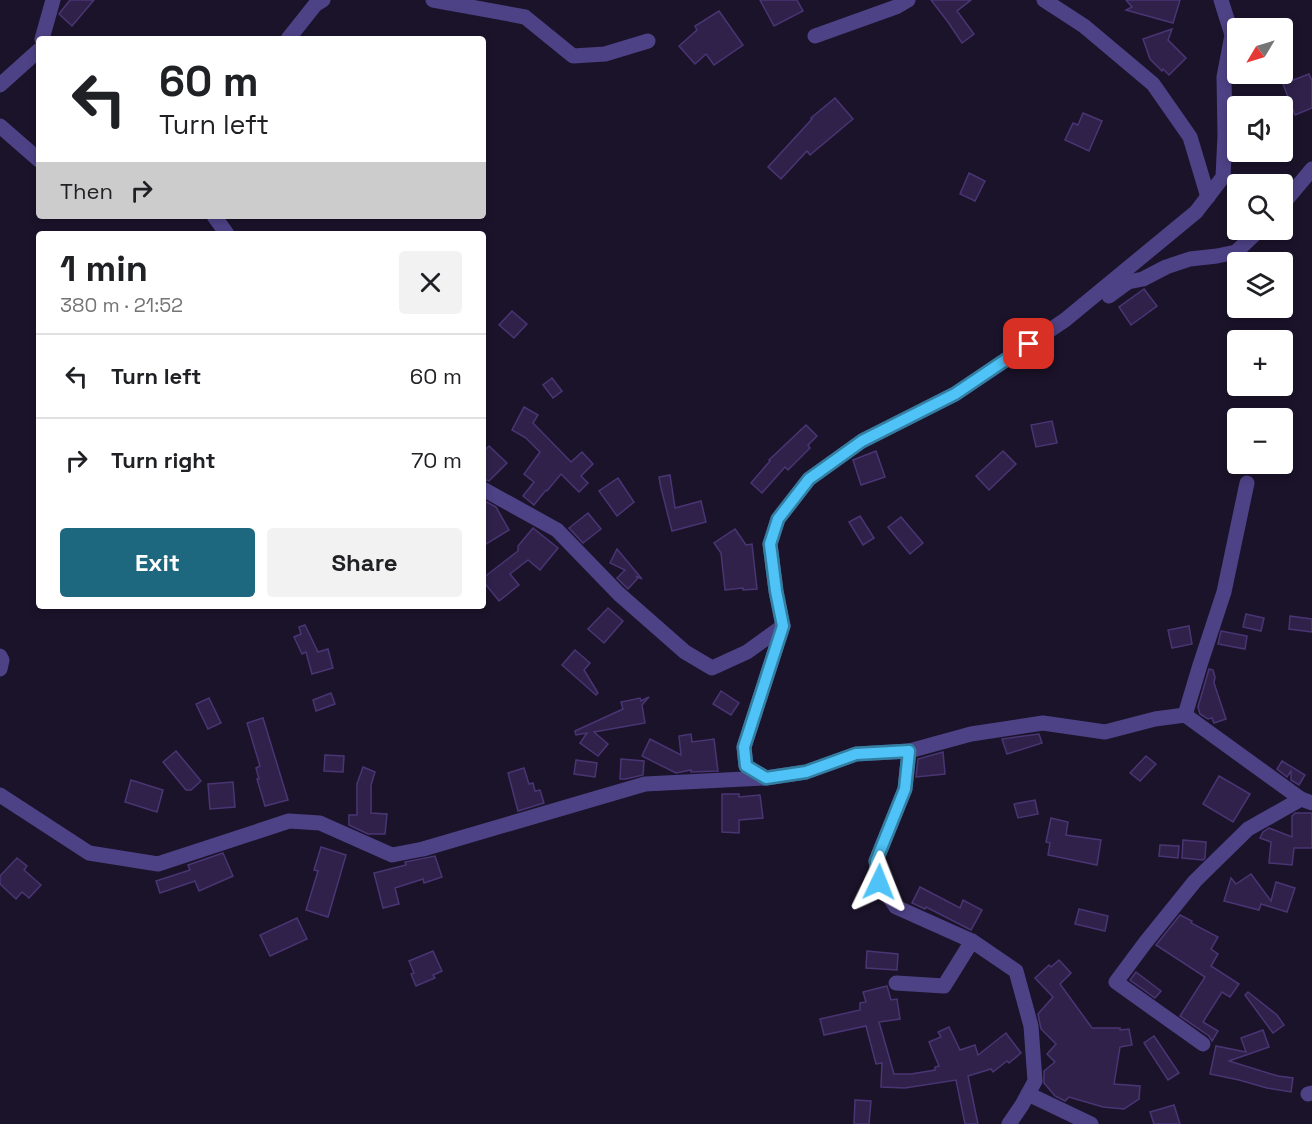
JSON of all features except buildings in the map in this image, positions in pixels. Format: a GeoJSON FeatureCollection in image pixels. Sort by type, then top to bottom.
{"type":"FeatureCollection","features":[{"type":"Feature","properties":{"kind":"street"},"geometry":{"type":"LineString","coordinates":[[43,36],[53,0]]}},
{"type":"Feature","properties":{"kind":"street"},"geometry":{"type":"LineString","coordinates":[[290,36],[315,5],[322,0]]}},
{"type":"Feature","properties":{"kind":"street"},"geometry":{"type":"LineString","coordinates":[[433,0],[525,17],[573,56],[605,54],[648,41]]}},
{"type":"Feature","properties":{"kind":"street"},"geometry":{"type":"LineString","coordinates":[[815,36],[896,7],[908,0]]}},
{"type":"Feature","properties":{"kind":"street"},"geometry":{"type":"LineString","coordinates":[[1044,0],[1084,26],[1153,84],[1191,137],[1208,197]]}},
{"type":"Feature","properties":{"kind":"street"},"geometry":{"type":"LineString","coordinates":[[766,778],[746,766],[744,747],[783,626],[770,544],[778,519],[809,479],[862,441],[955,394],[1067,319],[1196,212],[1223,177],[1224,77],[1232,35],[1221,0]]}},
{"type":"Feature","properties":{"kind":"street"},"geometry":{"type":"LineString","coordinates":[[0,85],[36,53]]}},
{"type":"Feature","properties":{"kind":"street"},"geometry":{"type":"LineString","coordinates":[[0,126],[36,157]]}},
{"type":"Feature","properties":{"kind":"street"},"geometry":{"type":"LineString","coordinates":[[1293,192],[1312,169]]}},
{"type":"Feature","properties":{"kind":"street"},"geometry":{"type":"LineString","coordinates":[[1067,319],[1078,315],[1128,282],[1143,279],[1166,267],[1190,259],[1236,252],[1249,240]]}},
{"type":"Feature","properties":{"kind":"street"},"geometry":{"type":"LineString","coordinates":[[1185,716],[1224,592],[1247,483]]}},
{"type":"Feature","properties":{"kind":"street"},"geometry":{"type":"LineString","coordinates":[[486,491],[557,530],[619,594],[685,652],[712,668],[747,652],[783,626]]}},
{"type":"Feature","properties":{"kind":"street"},"geometry":{"type":"LineString","coordinates":[[0,656],[2,660],[0,669]]}},
{"type":"Feature","properties":{"kind":"street"},"geometry":{"type":"LineString","coordinates":[[0,795],[89,853],[158,864],[289,821],[320,824],[392,855],[491,830],[645,784],[766,778],[806,772],[856,754],[909,751],[971,734],[1043,723],[1106,732],[1155,719],[1185,716],[1306,801],[1248,829],[1195,881],[1116,982],[1203,1044]]}},
{"type":"Feature","properties":{"kind":"street"},"geometry":{"type":"LineString","coordinates":[[909,751],[905,789],[876,861],[879,882],[896,907],[972,940],[1016,971],[1031,1026],[1035,1081],[1009,1124]]}},
{"type":"Feature","properties":{"kind":"street"},"geometry":{"type":"LineString","coordinates":[[896,983],[944,986],[972,940]]}},
{"type":"Feature","properties":{"kind":"street"},"geometry":{"type":"LineString","coordinates":[[1028,1094],[1091,1124]]}},
{"type":"Feature","properties":{"kind":"route"},"geometry":{"type":"LineString","coordinates":[[879,882],[876,861],[905,789],[909,751],[856,754],[806,772],[766,778],[746,766],[744,747],[783,626],[770,544],[778,519],[809,479],[862,441],[955,394],[1029,344]]}}]}
